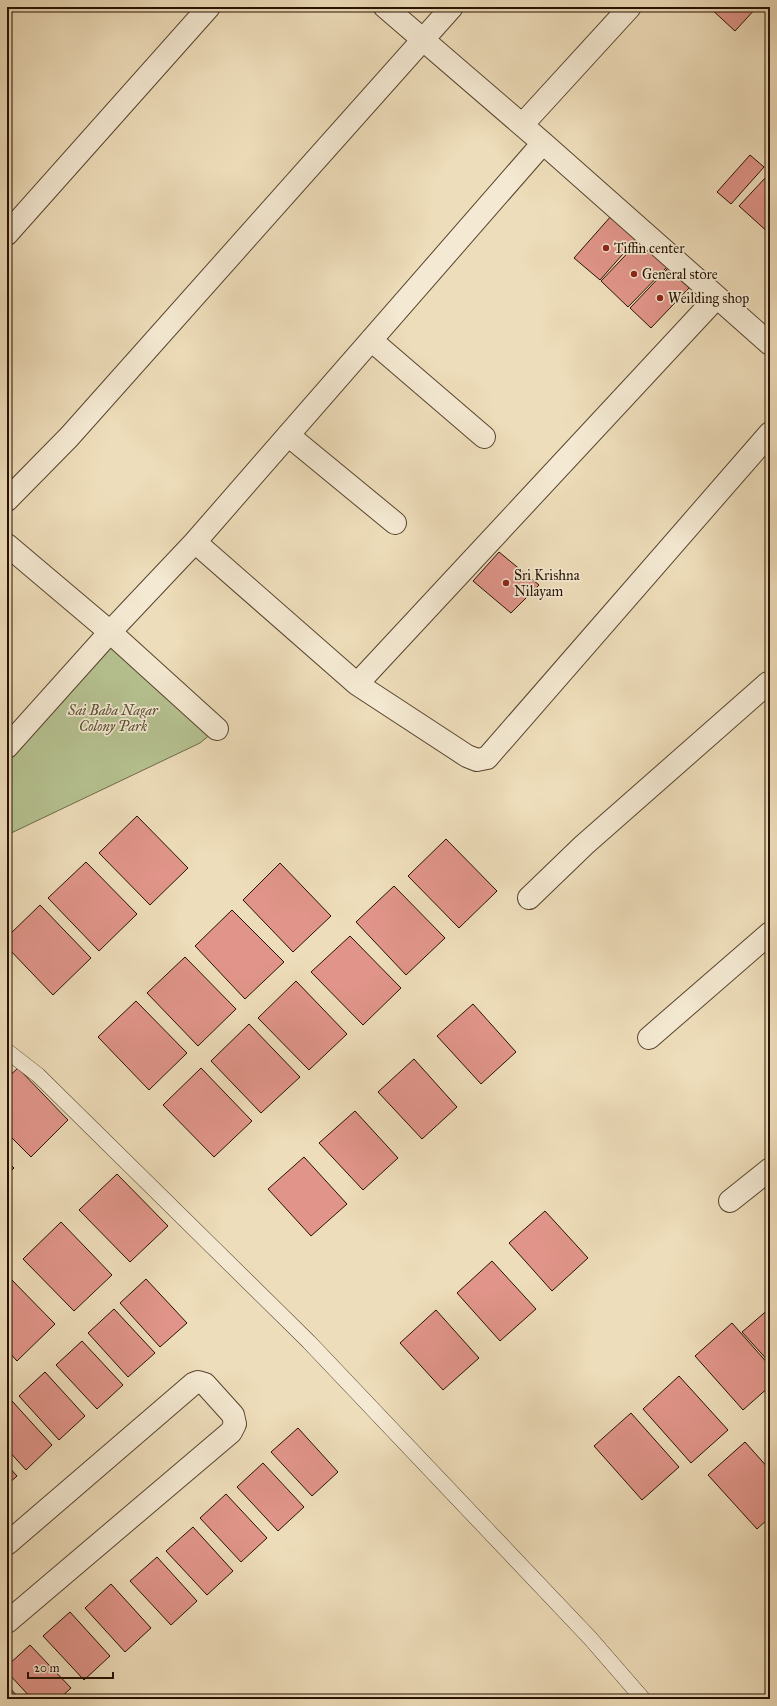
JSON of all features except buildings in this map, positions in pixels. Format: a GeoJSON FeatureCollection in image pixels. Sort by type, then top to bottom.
{"type":"FeatureCollection","features":[{"type":"Feature","properties":{"kind":"street"},"geometry":{"type":"LineString","coordinates":[[7,234],[209,7]]}},
{"type":"Feature","properties":{"kind":"street"},"geometry":{"type":"LineString","coordinates":[[385,7],[543,143],[770,344]]}},
{"type":"Feature","properties":{"kind":"street"},"geometry":{"type":"LineString","coordinates":[[7,500],[69,437],[452,7]]}},
{"type":"Feature","properties":{"kind":"street"},"geometry":{"type":"LineString","coordinates":[[522,125],[630,7]]}},
{"type":"Feature","properties":{"kind":"street"},"geometry":{"type":"LineString","coordinates":[[7,747],[110,632],[195,542],[543,143]]}},
{"type":"Feature","properties":{"kind":"street"},"geometry":{"type":"LineString","coordinates":[[357,684],[717,297]]}},
{"type":"Feature","properties":{"kind":"street"},"geometry":{"type":"LineString","coordinates":[[371,340],[484,437]]}},
{"type":"Feature","properties":{"kind":"street"},"geometry":{"type":"LineString","coordinates":[[195,542],[357,684],[467,756],[477,760],[487,758],[770,434]]}},
{"type":"Feature","properties":{"kind":"street"},"geometry":{"type":"LineString","coordinates":[[288,435],[395,523]]}},
{"type":"Feature","properties":{"kind":"street"},"geometry":{"type":"LineString","coordinates":[[7,545],[110,632],[217,729]]}},
{"type":"Feature","properties":{"kind":"street"},"geometry":{"type":"LineString","coordinates":[[529,898],[584,845],[769,683]]}},
{"type":"Feature","properties":{"kind":"street"},"geometry":{"type":"LineString","coordinates":[[649,1038],[770,933]]}},
{"type":"Feature","properties":{"kind":"street"},"geometry":{"type":"LineString","coordinates":[[730,1201],[770,1169]]}},
{"type":"Feature","properties":{"kind":"street"},"geometry":{"type":"LineString","coordinates":[[7,1544],[193,1384],[198,1382],[205,1384],[232,1415],[235,1424],[231,1432],[7,1622]]}},
{"type":"Feature","properties":{"kind":"lane"},"geometry":{"type":"LineString","coordinates":[[7,1051],[38,1075],[308,1342],[590,1638],[643,1699]]}},
{"type":"Feature","properties":{"kind":"green space","name":"Sai Baba Nagar Colony Park"},"geometry":{"type":"Polygon","coordinates":[[[110,632],[217,729],[200,743],[7,835],[7,740],[110,632]]]}},
{"type":"Feature","properties":{"kind":"place","name":"Tiffin center"},"geometry":{"type":"Point","coordinates":[606,248]}},
{"type":"Feature","properties":{"kind":"place","name":"General store"},"geometry":{"type":"Point","coordinates":[634,274]}},
{"type":"Feature","properties":{"kind":"place","name":"Weilding shop"},"geometry":{"type":"Point","coordinates":[660,298]}},
{"type":"Feature","properties":{"kind":"place","name":"Sri Krishna Nilayam"},"geometry":{"type":"Point","coordinates":[506,583]}}]}
